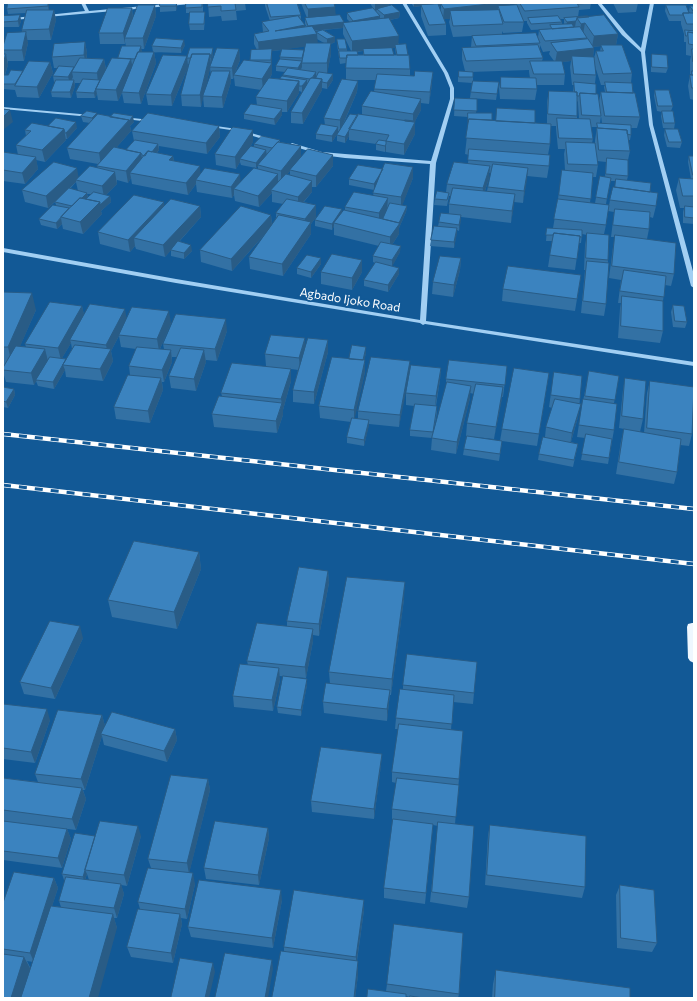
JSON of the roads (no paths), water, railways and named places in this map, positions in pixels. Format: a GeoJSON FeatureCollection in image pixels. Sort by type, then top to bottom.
{"type":"FeatureCollection","features":[{"type":"Feature","properties":{"kind":"main road"},"geometry":{"type":"LineString","coordinates":[[692,627],[694,658]]}},
{"type":"Feature","properties":{"kind":"street"},"geometry":{"type":"LineString","coordinates":[[83,3],[88,13]]}},
{"type":"Feature","properties":{"kind":"street"},"geometry":{"type":"LineString","coordinates":[[3,20],[191,3]]}},
{"type":"Feature","properties":{"kind":"street"},"geometry":{"type":"LineString","coordinates":[[404,3],[446,73],[452,88],[452,99],[433,163],[423,323]]}},
{"type":"Feature","properties":{"kind":"street"},"geometry":{"type":"LineString","coordinates":[[599,3],[624,34],[643,52]]}},
{"type":"Feature","properties":{"kind":"street"},"geometry":{"type":"LineString","coordinates":[[652,3],[643,52],[652,125],[694,286]]}},
{"type":"Feature","properties":{"kind":"street"},"geometry":{"type":"LineString","coordinates":[[3,108],[96,116]]}},
{"type":"Feature","properties":{"kind":"street"},"geometry":{"type":"LineString","coordinates":[[119,118],[157,121]]}},
{"type":"Feature","properties":{"kind":"street"},"geometry":{"type":"LineString","coordinates":[[203,125],[237,130],[276,141]]}},
{"type":"Feature","properties":{"kind":"street"},"geometry":{"type":"LineString","coordinates":[[284,143],[322,153],[433,163]]}},
{"type":"Feature","properties":{"kind":"street","name":"Agbado Ijoko Road"},"geometry":{"type":"LineString","coordinates":[[3,250],[179,283],[423,323],[694,364]]}},
{"type":"Feature","properties":{"kind":"railway"},"geometry":{"type":"LineString","coordinates":[[3,434],[694,509]]}},
{"type":"Feature","properties":{"kind":"railway"},"geometry":{"type":"LineString","coordinates":[[3,485],[694,564]]}}]}
